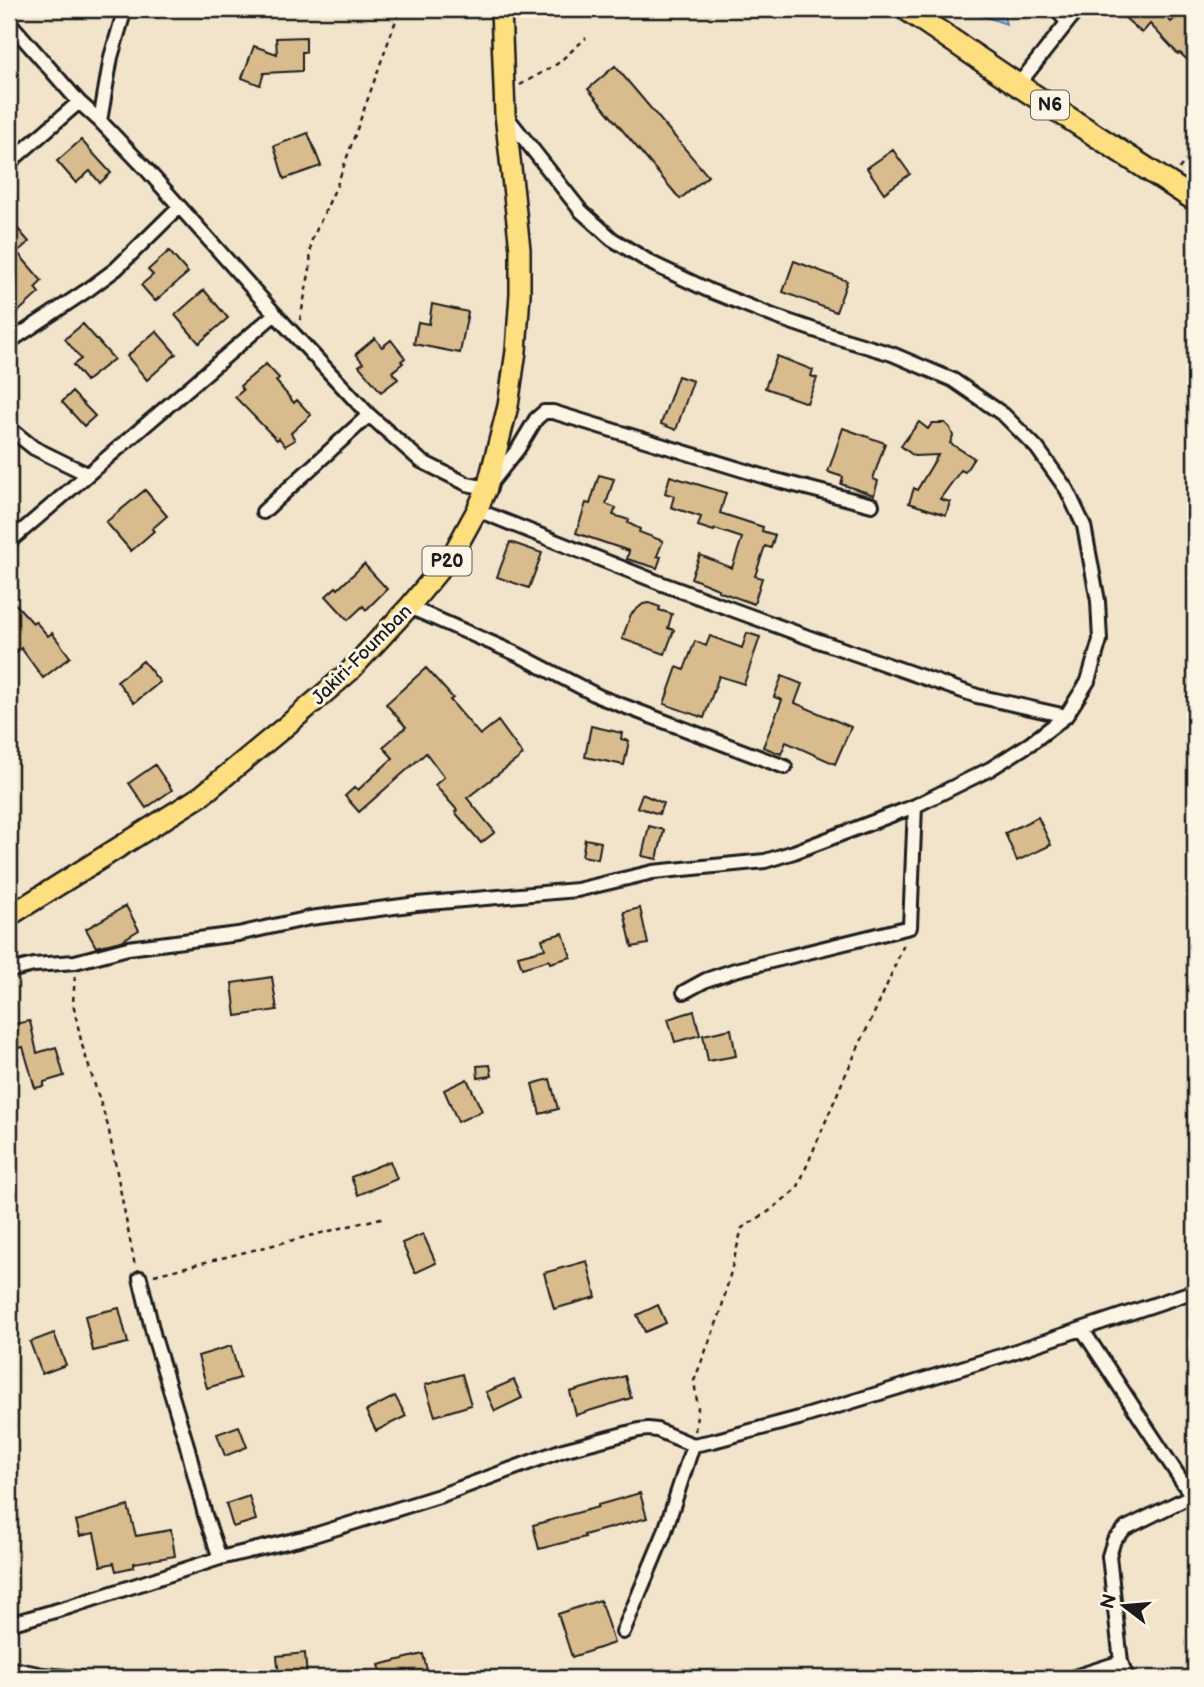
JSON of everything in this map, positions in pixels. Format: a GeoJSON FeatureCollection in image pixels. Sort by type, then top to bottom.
{"type":"FeatureCollection","features":[{"type":"Feature","properties":{"kind":"highway","name":"N6"},"geometry":{"type":"LineString","coordinates":[[906,9],[1195,200]]}},
{"type":"Feature","properties":{"kind":"main road","name":"Jakiri-Foumban"},"geometry":{"type":"LineString","coordinates":[[9,916],[201,796],[349,672],[409,607],[454,552],[477,510],[487,488],[508,406],[520,294],[520,249],[503,91],[501,9]]}},
{"type":"Feature","properties":{"kind":"street"},"geometry":{"type":"LineString","coordinates":[[100,121],[111,57],[125,9]]}},
{"type":"Feature","properties":{"kind":"street"},"geometry":{"type":"LineString","coordinates":[[1056,9],[1067,22]]}},
{"type":"Feature","properties":{"kind":"street"},"geometry":{"type":"LineString","coordinates":[[1018,85],[1078,9]]}},
{"type":"Feature","properties":{"kind":"street"},"geometry":{"type":"LineString","coordinates":[[9,22],[79,102],[100,121],[369,415],[421,461],[467,484],[487,488],[518,449],[536,419],[544,412],[553,412],[772,479],[872,505]]}},
{"type":"Feature","properties":{"kind":"street"},"geometry":{"type":"LineString","coordinates":[[9,163],[79,102]]}},
{"type":"Feature","properties":{"kind":"street"},"geometry":{"type":"LineString","coordinates":[[9,971],[34,965],[75,962],[128,948],[238,934],[310,918],[417,904],[577,890],[653,873],[765,861],[915,806],[990,769],[1031,743],[1066,716],[1088,681],[1100,640],[1098,601],[1084,526],[1067,490],[1037,448],[1004,415],[953,380],[891,354],[799,325],[708,290],[653,264],[612,239],[581,211],[505,114]]}},
{"type":"Feature","properties":{"kind":"street"},"geometry":{"type":"LineString","coordinates":[[9,342],[117,269],[179,207]]}},
{"type":"Feature","properties":{"kind":"street"},"geometry":{"type":"LineString","coordinates":[[9,541],[275,314]]}},
{"type":"Feature","properties":{"kind":"street"},"geometry":{"type":"LineString","coordinates":[[263,512],[369,415]]}},
{"type":"Feature","properties":{"kind":"street"},"geometry":{"type":"LineString","coordinates":[[9,428],[34,448],[87,474]]}},
{"type":"Feature","properties":{"kind":"street"},"geometry":{"type":"LineString","coordinates":[[477,510],[660,583],[803,636],[977,696],[1066,716]]}},
{"type":"Feature","properties":{"kind":"street"},"geometry":{"type":"LineString","coordinates":[[409,607],[517,654],[600,696],[785,766]]}},
{"type":"Feature","properties":{"kind":"street"},"geometry":{"type":"LineString","coordinates":[[684,992],[706,980],[735,970],[910,927],[915,806]]}},
{"type":"Feature","properties":{"kind":"street"},"geometry":{"type":"LineString","coordinates":[[140,1278],[154,1337],[220,1558]]}},
{"type":"Feature","properties":{"kind":"street"},"geometry":{"type":"LineString","coordinates":[[9,1624],[220,1558],[311,1536],[439,1496],[563,1450],[648,1429],[693,1445],[713,1441],[799,1418],[1007,1354],[1195,1292]]}},
{"type":"Feature","properties":{"kind":"street"},"geometry":{"type":"LineString","coordinates":[[1082,1329],[1193,1499],[1126,1528],[1114,1540],[1108,1556],[1121,1662],[1127,1678]]}},
{"type":"Feature","properties":{"kind":"street"},"geometry":{"type":"LineString","coordinates":[[623,1632],[664,1534],[693,1445]]}},
{"type":"Feature","properties":{"kind":"street"},"geometry":{"type":"LineString","coordinates":[[1071,1678],[1121,1662]]}},
{"type":"Feature","properties":{"kind":"street"},"geometry":{"type":"LineString","coordinates":[[9,1668],[78,1678]]}},
{"type":"Feature","properties":{"kind":"path"},"geometry":{"type":"LineString","coordinates":[[296,337],[310,269],[311,242],[337,185],[400,9]]}},
{"type":"Feature","properties":{"kind":"path"},"geometry":{"type":"LineString","coordinates":[[503,91],[526,82],[557,64],[586,38]]}},
{"type":"Feature","properties":{"kind":"path"},"geometry":{"type":"LineString","coordinates":[[1170,183],[1195,146]]}},
{"type":"Feature","properties":{"kind":"path"},"geometry":{"type":"LineString","coordinates":[[693,1445],[698,1408],[694,1381],[720,1314],[742,1228],[797,1189],[910,927]]}},
{"type":"Feature","properties":{"kind":"path"},"geometry":{"type":"LineString","coordinates":[[75,962],[73,1003],[82,1045],[108,1126],[135,1266],[140,1278],[385,1217]]}},
{"type":"Feature","properties":{"kind":"water"},"geometry":{"type":"Polygon","coordinates":[[[964,9],[1002,9],[1006,24],[964,9]]]}},
{"type":"Feature","properties":{"kind":"building"},"geometry":{"type":"Polygon","coordinates":[[[1115,9],[1157,9],[1171,22],[1183,11],[1195,25],[1195,67],[1178,54],[1150,24],[1142,33],[1115,9]]]}},
{"type":"Feature","properties":{"kind":"building"},"geometry":{"type":"Polygon","coordinates":[[[306,37],[306,52],[302,52],[302,71],[264,73],[260,85],[242,78],[254,46],[277,54],[276,38],[306,37]]]}},
{"type":"Feature","properties":{"kind":"building"},"geometry":{"type":"Polygon","coordinates":[[[615,66],[708,176],[680,199],[588,89],[615,66]]]}},
{"type":"Feature","properties":{"kind":"building"},"geometry":{"type":"Polygon","coordinates":[[[308,133],[321,166],[284,179],[274,146],[308,133]]]}},
{"type":"Feature","properties":{"kind":"building"},"geometry":{"type":"Polygon","coordinates":[[[81,140],[111,173],[100,183],[90,171],[76,183],[57,161],[81,140]]]}},
{"type":"Feature","properties":{"kind":"building"},"geometry":{"type":"Polygon","coordinates":[[[893,150],[910,174],[884,193],[867,168],[893,150]]]}},
{"type":"Feature","properties":{"kind":"building"},"geometry":{"type":"Polygon","coordinates":[[[18,229],[29,242],[17,252],[42,281],[35,288],[39,293],[9,320],[9,237],[18,229]]]}},
{"type":"Feature","properties":{"kind":"building"},"geometry":{"type":"Polygon","coordinates":[[[169,251],[188,273],[155,301],[141,285],[153,275],[148,270],[169,251]]]}},
{"type":"Feature","properties":{"kind":"building"},"geometry":{"type":"Polygon","coordinates":[[[794,261],[847,281],[836,312],[783,292],[794,261]]]}},
{"type":"Feature","properties":{"kind":"building"},"geometry":{"type":"Polygon","coordinates":[[[204,290],[228,318],[199,343],[175,315],[204,290]]]}},
{"type":"Feature","properties":{"kind":"building"},"geometry":{"type":"Polygon","coordinates":[[[432,304],[468,312],[460,353],[414,344],[418,322],[429,324],[432,304]]]}},
{"type":"Feature","properties":{"kind":"building"},"geometry":{"type":"Polygon","coordinates":[[[83,324],[114,359],[86,381],[73,365],[81,359],[65,339],[83,324]]]}},
{"type":"Feature","properties":{"kind":"building"},"geometry":{"type":"Polygon","coordinates":[[[156,331],[176,354],[147,380],[127,356],[156,331]]]}},
{"type":"Feature","properties":{"kind":"building"},"geometry":{"type":"Polygon","coordinates":[[[375,338],[382,347],[391,340],[405,358],[392,372],[398,379],[381,392],[359,366],[363,363],[356,354],[375,338]]]}},
{"type":"Feature","properties":{"kind":"building"},"geometry":{"type":"Polygon","coordinates":[[[777,356],[813,370],[811,376],[817,378],[807,403],[765,388],[777,356]]]}},
{"type":"Feature","properties":{"kind":"building"},"geometry":{"type":"Polygon","coordinates":[[[266,364],[279,378],[276,381],[294,403],[297,400],[311,415],[291,433],[295,440],[285,446],[235,397],[243,390],[240,386],[266,364]]]}},
{"type":"Feature","properties":{"kind":"building"},"geometry":{"type":"Polygon","coordinates":[[[678,376],[693,381],[676,430],[661,424],[678,376]]]}},
{"type":"Feature","properties":{"kind":"building"},"geometry":{"type":"Polygon","coordinates":[[[72,392],[95,416],[84,426],[62,402],[72,392]]]}},
{"type":"Feature","properties":{"kind":"building"},"geometry":{"type":"Polygon","coordinates":[[[919,422],[928,429],[932,423],[945,423],[953,436],[950,443],[974,458],[965,472],[961,470],[940,499],[950,502],[946,515],[909,503],[914,488],[917,490],[938,455],[914,456],[901,446],[919,422]]]}},
{"type":"Feature","properties":{"kind":"building"},"geometry":{"type":"Polygon","coordinates":[[[843,428],[885,443],[873,479],[878,481],[874,495],[841,484],[843,477],[828,472],[843,428]]]}},
{"type":"Feature","properties":{"kind":"building"},"geometry":{"type":"Polygon","coordinates":[[[599,475],[614,479],[606,504],[616,508],[613,515],[629,520],[628,523],[640,529],[639,532],[663,541],[657,556],[661,557],[657,568],[627,559],[629,551],[576,533],[586,503],[590,504],[599,475]]]}},
{"type":"Feature","properties":{"kind":"building"},"geometry":{"type":"Polygon","coordinates":[[[670,476],[726,493],[720,513],[763,527],[762,531],[775,535],[771,548],[765,546],[755,576],[762,578],[754,604],[691,578],[700,555],[732,568],[742,538],[698,526],[701,517],[671,507],[674,496],[665,493],[670,476]]]}},
{"type":"Feature","properties":{"kind":"building"},"geometry":{"type":"Polygon","coordinates":[[[145,490],[167,516],[131,551],[106,522],[145,490]]]}},
{"type":"Feature","properties":{"kind":"building"},"geometry":{"type":"Polygon","coordinates":[[[510,542],[542,553],[529,588],[497,577],[510,542]]]}},
{"type":"Feature","properties":{"kind":"building"},"geometry":{"type":"Polygon","coordinates":[[[364,564],[387,589],[366,610],[363,606],[348,620],[326,596],[336,587],[338,589],[364,564]]]}},
{"type":"Feature","properties":{"kind":"building"},"geometry":{"type":"Polygon","coordinates":[[[9,597],[48,636],[52,633],[70,657],[43,678],[21,648],[9,659],[9,597]]]}},
{"type":"Feature","properties":{"kind":"building"},"geometry":{"type":"Polygon","coordinates":[[[649,603],[672,614],[668,628],[674,630],[665,654],[622,639],[631,614],[643,604],[649,603]]]}},
{"type":"Feature","properties":{"kind":"building"},"geometry":{"type":"Polygon","coordinates":[[[747,633],[760,637],[744,684],[719,676],[704,718],[664,704],[677,667],[684,670],[695,641],[706,646],[710,636],[742,648],[747,633]]]}},
{"type":"Feature","properties":{"kind":"building"},"geometry":{"type":"Polygon","coordinates":[[[143,661],[160,682],[134,703],[117,681],[143,661]]]}},
{"type":"Feature","properties":{"kind":"building"},"geometry":{"type":"Polygon","coordinates":[[[426,668],[453,698],[450,700],[480,735],[498,721],[523,755],[467,798],[495,832],[481,843],[435,785],[444,777],[426,753],[359,812],[345,796],[355,787],[358,790],[393,758],[383,747],[406,727],[386,704],[426,668]]]}},
{"type":"Feature","properties":{"kind":"building"},"geometry":{"type":"Polygon","coordinates":[[[782,676],[802,684],[795,703],[851,727],[835,764],[786,742],[781,754],[763,747],[782,700],[774,697],[782,676]]]}},
{"type":"Feature","properties":{"kind":"building"},"geometry":{"type":"Polygon","coordinates":[[[591,726],[622,733],[621,739],[629,741],[624,765],[585,757],[591,726]]]}},
{"type":"Feature","properties":{"kind":"building"},"geometry":{"type":"Polygon","coordinates":[[[155,765],[172,790],[146,808],[129,783],[155,765]]]}},
{"type":"Feature","properties":{"kind":"building"},"geometry":{"type":"Polygon","coordinates":[[[642,794],[663,803],[659,814],[637,807],[642,794]]]}},
{"type":"Feature","properties":{"kind":"building"},"geometry":{"type":"Polygon","coordinates":[[[1038,817],[1051,845],[1017,861],[1005,833],[1038,817]]]}},
{"type":"Feature","properties":{"kind":"building"},"geometry":{"type":"Polygon","coordinates":[[[649,826],[664,830],[657,859],[642,856],[649,826]]]}},
{"type":"Feature","properties":{"kind":"building"},"geometry":{"type":"Polygon","coordinates":[[[585,839],[601,842],[598,859],[582,856],[585,839]]]}},
{"type":"Feature","properties":{"kind":"building"},"geometry":{"type":"Polygon","coordinates":[[[126,906],[139,930],[121,941],[96,947],[86,929],[126,906]]]}},
{"type":"Feature","properties":{"kind":"building"},"geometry":{"type":"Polygon","coordinates":[[[640,908],[648,944],[632,947],[624,912],[640,908]]]}},
{"type":"Feature","properties":{"kind":"building"},"geometry":{"type":"Polygon","coordinates":[[[563,933],[571,957],[522,968],[518,956],[545,949],[542,939],[563,933]]]}},
{"type":"Feature","properties":{"kind":"building"},"geometry":{"type":"Polygon","coordinates":[[[272,977],[277,1010],[236,1016],[232,983],[272,977]]]}},
{"type":"Feature","properties":{"kind":"building"},"geometry":{"type":"Polygon","coordinates":[[[694,1011],[700,1035],[675,1042],[668,1019],[694,1011]]]}},
{"type":"Feature","properties":{"kind":"building"},"geometry":{"type":"Polygon","coordinates":[[[30,1021],[37,1053],[56,1047],[64,1076],[44,1082],[44,1086],[35,1088],[23,1047],[9,1050],[9,1025],[30,1021]]]}},
{"type":"Feature","properties":{"kind":"building"},"geometry":{"type":"Polygon","coordinates":[[[731,1029],[736,1056],[708,1061],[703,1035],[731,1029]]]}},
{"type":"Feature","properties":{"kind":"building"},"geometry":{"type":"Polygon","coordinates":[[[490,1065],[492,1076],[478,1078],[477,1066],[490,1065]]]}},
{"type":"Feature","properties":{"kind":"building"},"geometry":{"type":"Polygon","coordinates":[[[467,1079],[482,1111],[458,1122],[444,1090],[467,1079]]]}},
{"type":"Feature","properties":{"kind":"building"},"geometry":{"type":"Polygon","coordinates":[[[550,1079],[558,1109],[540,1114],[532,1084],[550,1079]]]}},
{"type":"Feature","properties":{"kind":"building"},"geometry":{"type":"Polygon","coordinates":[[[390,1161],[397,1179],[358,1195],[351,1177],[390,1161]]]}},
{"type":"Feature","properties":{"kind":"building"},"geometry":{"type":"Polygon","coordinates":[[[423,1234],[436,1263],[415,1273],[402,1243],[423,1234]]]}},
{"type":"Feature","properties":{"kind":"building"},"geometry":{"type":"Polygon","coordinates":[[[587,1261],[596,1297],[554,1309],[544,1273],[587,1261]]]}},
{"type":"Feature","properties":{"kind":"building"},"geometry":{"type":"Polygon","coordinates":[[[658,1305],[666,1323],[645,1332],[637,1315],[658,1305]]]}},
{"type":"Feature","properties":{"kind":"building"},"geometry":{"type":"Polygon","coordinates":[[[119,1308],[128,1343],[93,1351],[85,1316],[119,1308]]]}},
{"type":"Feature","properties":{"kind":"building"},"geometry":{"type":"Polygon","coordinates":[[[54,1333],[66,1365],[42,1374],[30,1342],[54,1333]]]}},
{"type":"Feature","properties":{"kind":"building"},"geometry":{"type":"Polygon","coordinates":[[[231,1346],[240,1378],[207,1388],[198,1356],[231,1346]]]}},
{"type":"Feature","properties":{"kind":"building"},"geometry":{"type":"Polygon","coordinates":[[[462,1374],[471,1405],[435,1416],[425,1385],[462,1374]]]}},
{"type":"Feature","properties":{"kind":"building"},"geometry":{"type":"Polygon","coordinates":[[[625,1376],[631,1398],[576,1415],[570,1392],[625,1376]]]}},
{"type":"Feature","properties":{"kind":"building"},"geometry":{"type":"Polygon","coordinates":[[[514,1380],[522,1398],[495,1411],[486,1392],[514,1380]]]}},
{"type":"Feature","properties":{"kind":"building"},"geometry":{"type":"Polygon","coordinates":[[[395,1396],[406,1416],[376,1431],[366,1411],[395,1396]]]}},
{"type":"Feature","properties":{"kind":"building"},"geometry":{"type":"Polygon","coordinates":[[[239,1426],[247,1447],[225,1456],[217,1434],[239,1426]]]}},
{"type":"Feature","properties":{"kind":"building"},"geometry":{"type":"Polygon","coordinates":[[[640,1493],[647,1518],[539,1549],[533,1525],[640,1493]]]}},
{"type":"Feature","properties":{"kind":"building"},"geometry":{"type":"Polygon","coordinates":[[[249,1496],[256,1520],[233,1527],[226,1504],[249,1496]]]}},
{"type":"Feature","properties":{"kind":"building"},"geometry":{"type":"Polygon","coordinates":[[[128,1506],[136,1536],[171,1530],[175,1556],[134,1563],[134,1567],[116,1571],[114,1563],[101,1566],[94,1533],[80,1536],[76,1521],[128,1506]]]}},
{"type":"Feature","properties":{"kind":"building"},"geometry":{"type":"Polygon","coordinates":[[[600,1600],[614,1643],[572,1657],[558,1614],[600,1600]]]}},
{"type":"Feature","properties":{"kind":"building"},"geometry":{"type":"Polygon","coordinates":[[[305,1653],[307,1678],[279,1678],[277,1656],[305,1653]]]}},
{"type":"Feature","properties":{"kind":"building"},"geometry":{"type":"Polygon","coordinates":[[[423,1654],[429,1678],[383,1678],[379,1665],[423,1654]]]}}]}
